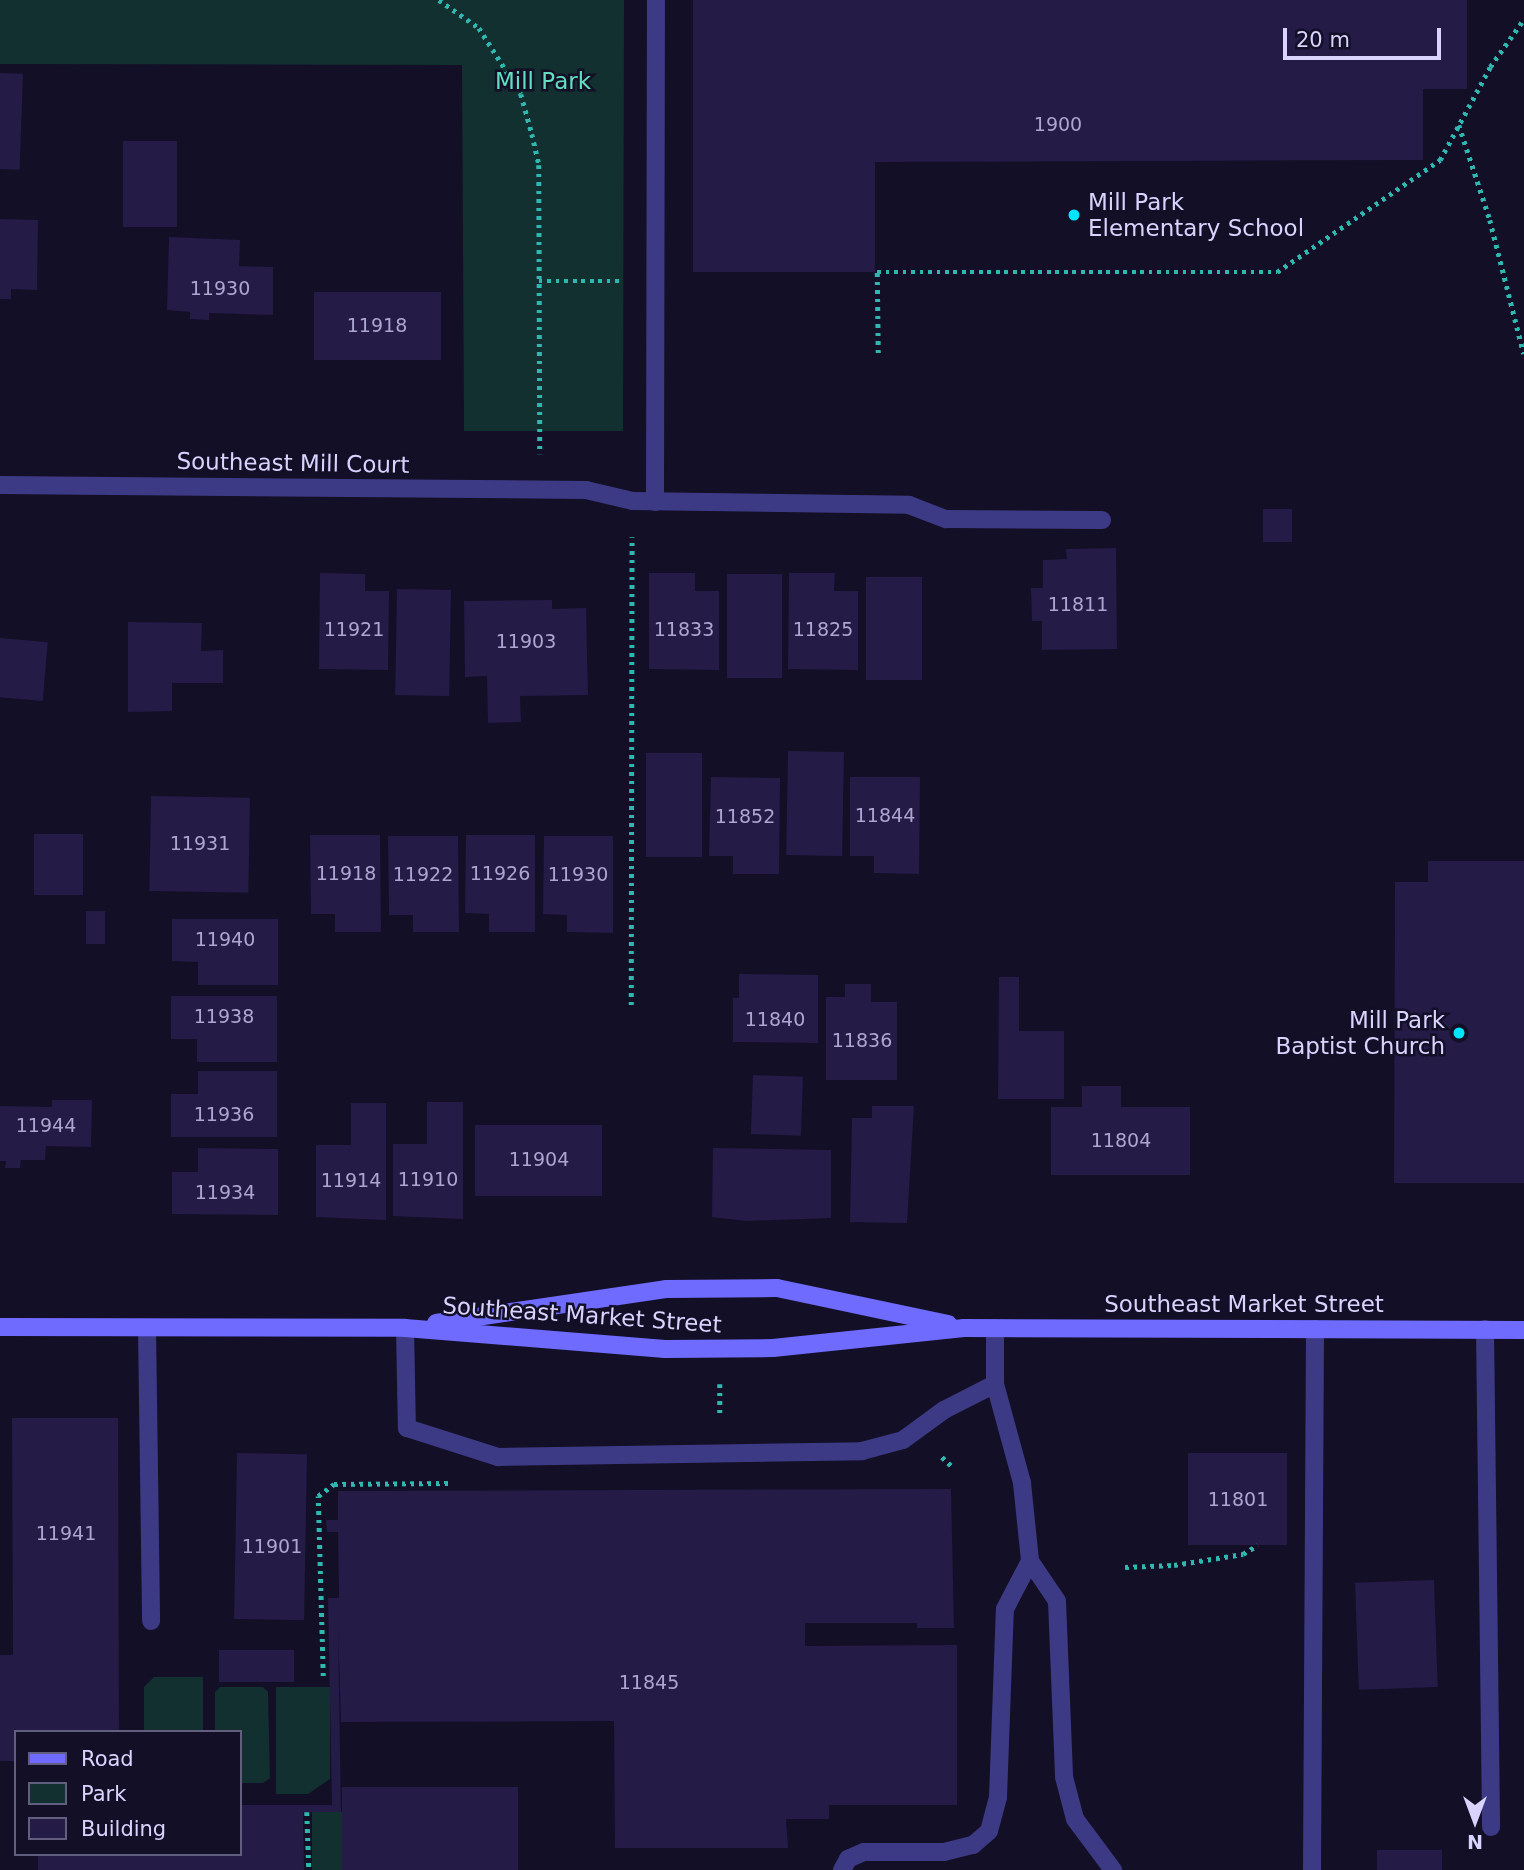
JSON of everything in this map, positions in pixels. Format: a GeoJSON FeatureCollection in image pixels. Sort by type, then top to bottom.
{"type":"FeatureCollection","features":[{"type":"Feature","properties":{"kind":"street"},"geometry":{"type":"LineString","coordinates":[[655,502],[656,0]]}},
{"type":"Feature","properties":{"kind":"street","name":"Southeast Mill Court"},"geometry":{"type":"LineString","coordinates":[[0,485],[586,490],[633,501],[909,505],[946,519],[1102,520]]}},
{"type":"Feature","properties":{"kind":"street","name":"Southeast Market Street"},"geometry":{"type":"LineString","coordinates":[[405,1328],[666,1289],[777,1288],[964,1328]]}},
{"type":"Feature","properties":{"kind":"street","name":"Southeast Market Street"},"geometry":{"type":"LineString","coordinates":[[0,1327],[405,1328],[665,1349],[773,1348],[964,1328],[1524,1329]]}},
{"type":"Feature","properties":{"kind":"street"},"geometry":{"type":"LineString","coordinates":[[147,1328],[151,1621]]}},
{"type":"Feature","properties":{"kind":"street"},"geometry":{"type":"LineString","coordinates":[[405,1328],[407,1428],[498,1457],[862,1451],[903,1440],[944,1410],[995,1384]]}},
{"type":"Feature","properties":{"kind":"street"},"geometry":{"type":"LineString","coordinates":[[995,1328],[995,1384],[1022,1483],[1030,1561],[1057,1601],[1064,1777],[1075,1819],[1113,1870]]}},
{"type":"Feature","properties":{"kind":"street"},"geometry":{"type":"LineString","coordinates":[[1312,1870],[1315,1329]]}},
{"type":"Feature","properties":{"kind":"street"},"geometry":{"type":"LineString","coordinates":[[1485,1329],[1491,1827]]}},
{"type":"Feature","properties":{"kind":"street"},"geometry":{"type":"LineString","coordinates":[[842,1870],[848,1859],[864,1852],[944,1852],[973,1845],[989,1831],[998,1797],[1005,1609],[1030,1561]]}},
{"type":"Feature","properties":{"kind":"path"},"geometry":{"type":"LineString","coordinates":[[439,0],[479,28],[521,94],[539,165],[540,490]]}},
{"type":"Feature","properties":{"kind":"path"},"geometry":{"type":"LineString","coordinates":[[878,352],[877,272],[1277,272],[1440,160],[1489,67],[1524,19]]}},
{"type":"Feature","properties":{"kind":"path"},"geometry":{"type":"LineString","coordinates":[[1459,125],[1489,220],[1524,354]]}},
{"type":"Feature","properties":{"kind":"path"},"geometry":{"type":"LineString","coordinates":[[539,281],[655,281]]}},
{"type":"Feature","properties":{"kind":"path"},"geometry":{"type":"LineString","coordinates":[[631,1005],[633,501]]}},
{"type":"Feature","properties":{"kind":"path"},"geometry":{"type":"LineString","coordinates":[[720,1372],[720,1422]]}},
{"type":"Feature","properties":{"kind":"path"},"geometry":{"type":"LineString","coordinates":[[323,1676],[318,1496],[334,1484],[459,1483]]}},
{"type":"Feature","properties":{"kind":"path"},"geometry":{"type":"LineString","coordinates":[[1125,1567],[1185,1563],[1243,1554],[1258,1545]]}},
{"type":"Feature","properties":{"kind":"path"},"geometry":{"type":"LineString","coordinates":[[307,1812],[309,1870]]}},
{"type":"Feature","properties":{"kind":"green space","name":"Mill Park"},"geometry":{"type":"Polygon","coordinates":[[[0,0],[624,0],[623,431],[464,431],[462,65],[0,64],[0,0]]]}},
{"type":"Feature","properties":{"kind":"green space"},"geometry":{"type":"Polygon","coordinates":[[[154,1677],[203,1677],[203,1730],[144,1730],[144,1687],[154,1677]]]}},
{"type":"Feature","properties":{"kind":"green space"},"geometry":{"type":"Polygon","coordinates":[[[220,1687],[263,1687],[268,1692],[270,1778],[263,1783],[242,1783],[242,1730],[215,1730],[215,1692],[220,1687]]]}},
{"type":"Feature","properties":{"kind":"green space"},"geometry":{"type":"Polygon","coordinates":[[[276,1687],[330,1687],[330,1779],[308,1794],[276,1794],[276,1687]]]}},
{"type":"Feature","properties":{"kind":"green space"},"geometry":{"type":"Polygon","coordinates":[[[312,1812],[342,1812],[342,1870],[312,1870],[312,1812]]]}},
{"type":"Feature","properties":{"kind":"building"},"geometry":{"type":"Polygon","coordinates":[[[693,0],[1467,0],[1467,89],[1423,89],[1423,160],[875,162],[875,272],[693,272],[693,0]]]}},
{"type":"Feature","properties":{"kind":"building"},"geometry":{"type":"Polygon","coordinates":[[[0,73],[23,74],[20,170],[0,169],[0,73]]]}},
{"type":"Feature","properties":{"kind":"building"},"geometry":{"type":"Polygon","coordinates":[[[123,141],[177,141],[177,227],[123,227],[123,141]]]}},
{"type":"Feature","properties":{"kind":"building"},"geometry":{"type":"Polygon","coordinates":[[[0,219],[38,220],[37,290],[11,289],[11,299],[0,299],[0,219]]]}},
{"type":"Feature","properties":{"kind":"building"},"geometry":{"type":"Polygon","coordinates":[[[169,237],[240,240],[239,266],[273,267],[273,315],[209,313],[209,320],[190,319],[190,312],[167,310],[169,237]]]}},
{"type":"Feature","properties":{"kind":"building"},"geometry":{"type":"Polygon","coordinates":[[[314,292],[441,292],[441,360],[314,360],[314,292]]]}},
{"type":"Feature","properties":{"kind":"building"},"geometry":{"type":"Polygon","coordinates":[[[1263,509],[1292,509],[1292,542],[1263,542],[1263,509]]]}},
{"type":"Feature","properties":{"kind":"building"},"geometry":{"type":"Polygon","coordinates":[[[1116,548],[1117,649],[1042,650],[1042,621],[1032,621],[1031,588],[1043,588],[1043,560],[1067,559],[1066,549],[1116,548]]]}},
{"type":"Feature","properties":{"kind":"building"},"geometry":{"type":"Polygon","coordinates":[[[320,573],[365,574],[365,591],[389,591],[388,670],[319,669],[320,573]]]}},
{"type":"Feature","properties":{"kind":"building"},"geometry":{"type":"Polygon","coordinates":[[[649,573],[695,573],[695,591],[719,591],[719,670],[649,669],[649,573]]]}},
{"type":"Feature","properties":{"kind":"building"},"geometry":{"type":"Polygon","coordinates":[[[789,573],[835,573],[834,591],[858,591],[858,670],[788,669],[789,573]]]}},
{"type":"Feature","properties":{"kind":"building"},"geometry":{"type":"Polygon","coordinates":[[[727,574],[782,574],[782,678],[727,678],[727,574]]]}},
{"type":"Feature","properties":{"kind":"building"},"geometry":{"type":"Polygon","coordinates":[[[866,577],[922,577],[922,680],[866,680],[866,577]]]}},
{"type":"Feature","properties":{"kind":"building"},"geometry":{"type":"Polygon","coordinates":[[[397,589],[451,590],[449,696],[395,695],[397,589]]]}},
{"type":"Feature","properties":{"kind":"building"},"geometry":{"type":"Polygon","coordinates":[[[552,600],[552,609],[586,608],[588,695],[520,696],[521,722],[488,723],[487,676],[465,677],[464,601],[552,600]]]}},
{"type":"Feature","properties":{"kind":"building"},"geometry":{"type":"Polygon","coordinates":[[[128,622],[202,623],[201,651],[223,650],[223,683],[172,683],[172,711],[128,712],[128,622]]]}},
{"type":"Feature","properties":{"kind":"building"},"geometry":{"type":"Polygon","coordinates":[[[0,638],[48,642],[43,701],[0,697],[0,638]]]}},
{"type":"Feature","properties":{"kind":"building"},"geometry":{"type":"Polygon","coordinates":[[[788,751],[844,752],[842,856],[786,855],[788,751]]]}},
{"type":"Feature","properties":{"kind":"building"},"geometry":{"type":"Polygon","coordinates":[[[646,753],[702,753],[702,857],[646,857],[646,753]]]}},
{"type":"Feature","properties":{"kind":"building"},"geometry":{"type":"Polygon","coordinates":[[[711,777],[780,778],[779,874],[733,874],[733,856],[709,856],[711,777]]]}},
{"type":"Feature","properties":{"kind":"building"},"geometry":{"type":"Polygon","coordinates":[[[850,777],[920,777],[919,874],[874,873],[874,856],[850,856],[850,777]]]}},
{"type":"Feature","properties":{"kind":"building"},"geometry":{"type":"Polygon","coordinates":[[[151,796],[250,798],[248,893],[149,891],[151,796]]]}},
{"type":"Feature","properties":{"kind":"building"},"geometry":{"type":"Polygon","coordinates":[[[34,834],[83,834],[83,895],[34,895],[34,834]]]}},
{"type":"Feature","properties":{"kind":"building"},"geometry":{"type":"Polygon","coordinates":[[[310,835],[380,835],[381,932],[335,932],[335,914],[311,914],[310,835]]]}},
{"type":"Feature","properties":{"kind":"building"},"geometry":{"type":"Polygon","coordinates":[[[466,835],[535,835],[535,932],[489,932],[489,914],[465,913],[466,835]]]}},
{"type":"Feature","properties":{"kind":"building"},"geometry":{"type":"Polygon","coordinates":[[[388,836],[458,836],[459,932],[413,932],[413,915],[389,915],[388,836]]]}},
{"type":"Feature","properties":{"kind":"building"},"geometry":{"type":"Polygon","coordinates":[[[544,836],[613,836],[613,933],[567,932],[567,915],[543,914],[544,836]]]}},
{"type":"Feature","properties":{"kind":"building","name":"Mill Park Baptist Church"},"geometry":{"type":"Polygon","coordinates":[[[1428,861],[1524,861],[1524,1183],[1394,1183],[1395,882],[1428,882],[1428,861]]]}},
{"type":"Feature","properties":{"kind":"building"},"geometry":{"type":"Polygon","coordinates":[[[86,911],[105,911],[105,944],[86,944],[86,911]]]}},
{"type":"Feature","properties":{"kind":"building"},"geometry":{"type":"Polygon","coordinates":[[[172,919],[278,919],[278,985],[198,985],[198,962],[172,961],[172,919]]]}},
{"type":"Feature","properties":{"kind":"building"},"geometry":{"type":"Polygon","coordinates":[[[739,974],[818,975],[818,1043],[733,1042],[733,998],[739,998],[739,974]]]}},
{"type":"Feature","properties":{"kind":"building"},"geometry":{"type":"Polygon","coordinates":[[[999,977],[1019,977],[1019,1031],[1064,1031],[1064,1099],[998,1099],[999,977]]]}},
{"type":"Feature","properties":{"kind":"building"},"geometry":{"type":"Polygon","coordinates":[[[845,984],[871,984],[871,1002],[897,1002],[897,1080],[826,1080],[826,997],[845,997],[845,984]]]}},
{"type":"Feature","properties":{"kind":"building"},"geometry":{"type":"Polygon","coordinates":[[[171,996],[277,996],[277,1062],[197,1062],[197,1039],[171,1039],[171,996]]]}},
{"type":"Feature","properties":{"kind":"building"},"geometry":{"type":"Polygon","coordinates":[[[198,1071],[277,1071],[277,1137],[171,1137],[171,1094],[198,1094],[198,1071]]]}},
{"type":"Feature","properties":{"kind":"building"},"geometry":{"type":"Polygon","coordinates":[[[753,1075],[803,1077],[801,1136],[751,1134],[753,1075]]]}},
{"type":"Feature","properties":{"kind":"building"},"geometry":{"type":"Polygon","coordinates":[[[1082,1086],[1121,1086],[1121,1107],[1190,1107],[1190,1175],[1051,1175],[1051,1107],[1082,1107],[1082,1086]]]}},
{"type":"Feature","properties":{"kind":"building"},"geometry":{"type":"Polygon","coordinates":[[[52,1100],[92,1100],[91,1147],[46,1146],[45,1160],[21,1160],[20,1168],[5,1168],[6,1161],[0,1161],[0,1106],[52,1107],[52,1100]]]}},
{"type":"Feature","properties":{"kind":"building"},"geometry":{"type":"Polygon","coordinates":[[[427,1102],[463,1102],[463,1219],[393,1216],[393,1144],[427,1144],[427,1102]]]}},
{"type":"Feature","properties":{"kind":"building"},"geometry":{"type":"Polygon","coordinates":[[[351,1103],[386,1103],[386,1220],[316,1217],[316,1145],[351,1145],[351,1103]]]}},
{"type":"Feature","properties":{"kind":"building"},"geometry":{"type":"Polygon","coordinates":[[[872,1106],[914,1106],[907,1223],[850,1222],[852,1118],[872,1118],[872,1106]]]}},
{"type":"Feature","properties":{"kind":"building"},"geometry":{"type":"Polygon","coordinates":[[[475,1125],[602,1125],[602,1196],[475,1196],[475,1125]]]}},
{"type":"Feature","properties":{"kind":"building"},"geometry":{"type":"Polygon","coordinates":[[[198,1148],[278,1149],[278,1215],[172,1214],[172,1172],[198,1172],[198,1148]]]}},
{"type":"Feature","properties":{"kind":"building"},"geometry":{"type":"Polygon","coordinates":[[[713,1148],[831,1150],[831,1218],[746,1221],[712,1217],[713,1148]]]}},
{"type":"Feature","properties":{"kind":"building"},"geometry":{"type":"Polygon","coordinates":[[[12,1418],[118,1418],[119,1730],[14,1730],[14,1761],[0,1761],[0,1655],[13,1655],[12,1418]]]}},
{"type":"Feature","properties":{"kind":"building"},"geometry":{"type":"Polygon","coordinates":[[[237,1453],[307,1454],[304,1620],[234,1619],[237,1453]]]}},
{"type":"Feature","properties":{"kind":"building"},"geometry":{"type":"Polygon","coordinates":[[[1188,1453],[1287,1453],[1287,1545],[1188,1545],[1188,1453]]]}},
{"type":"Feature","properties":{"kind":"building"},"geometry":{"type":"Polygon","coordinates":[[[951,1489],[954,1628],[917,1628],[917,1623],[805,1623],[805,1646],[957,1645],[957,1805],[829,1805],[829,1819],[786,1819],[788,1848],[615,1848],[614,1721],[341,1722],[338,1628],[341,1812],[303,1812],[304,1870],[38,1870],[38,1856],[242,1856],[242,1805],[332,1805],[328,1598],[339,1598],[338,1532],[327,1532],[326,1520],[338,1520],[338,1491],[951,1489]]]}},
{"type":"Feature","properties":{"kind":"building"},"geometry":{"type":"Polygon","coordinates":[[[1434,1580],[1438,1687],[1359,1690],[1355,1583],[1434,1580]]]}},
{"type":"Feature","properties":{"kind":"building"},"geometry":{"type":"Polygon","coordinates":[[[219,1650],[294,1650],[294,1682],[219,1682],[219,1650]]]}},
{"type":"Feature","properties":{"kind":"building"},"geometry":{"type":"Polygon","coordinates":[[[342,1787],[518,1787],[518,1870],[342,1870],[342,1787]]]}},
{"type":"Feature","properties":{"kind":"building"},"geometry":{"type":"Polygon","coordinates":[[[1377,1850],[1442,1850],[1442,1870],[1377,1870],[1377,1850]]]}},
{"type":"Feature","properties":{"kind":"place","name":"Mill Park Elementary School"},"geometry":{"type":"Point","coordinates":[1074,215]}},
{"type":"Feature","properties":{"kind":"place","name":"Mill Park Baptist Church"},"geometry":{"type":"Point","coordinates":[1459,1033]}}]}
